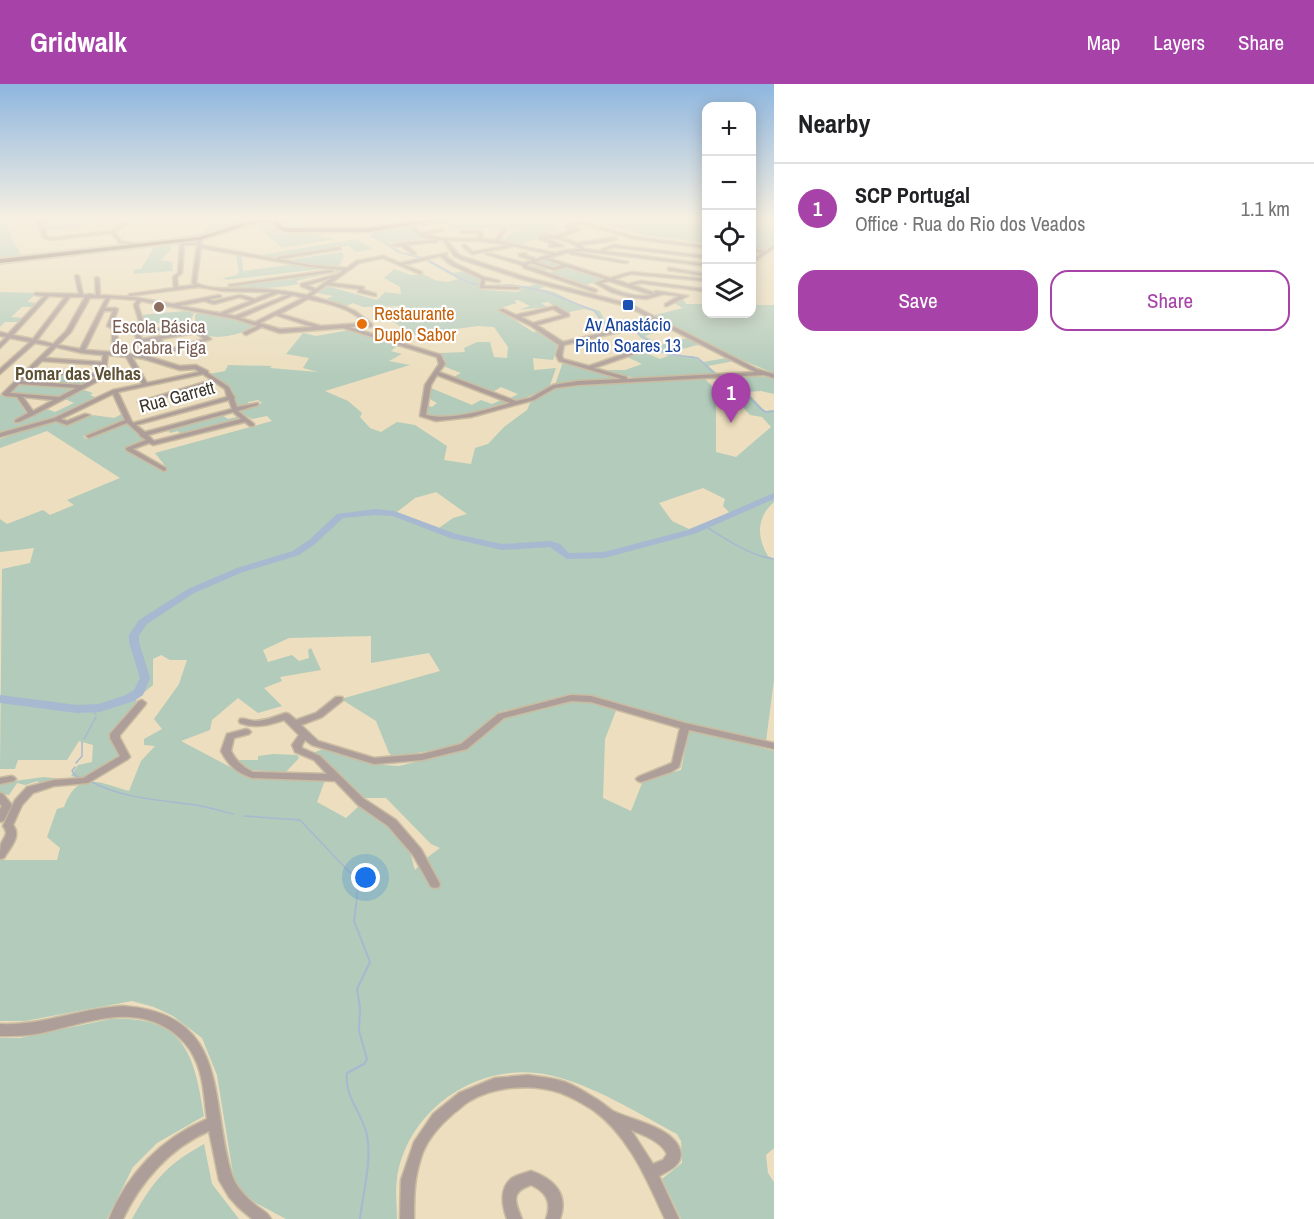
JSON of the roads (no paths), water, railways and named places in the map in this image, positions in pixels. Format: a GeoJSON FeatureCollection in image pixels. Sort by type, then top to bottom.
{"type":"FeatureCollection","features":[{"type":"Feature","properties":{"kind":"street"},"geometry":{"type":"LineString","coordinates":[[176,289],[175,277],[180,270]]}},
{"type":"Feature","properties":{"kind":"street"},"geometry":{"type":"LineString","coordinates":[[196,270],[194,283],[199,286]]}},
{"type":"Feature","properties":{"kind":"street"},"geometry":{"type":"LineString","coordinates":[[145,357],[138,333],[141,321],[136,305],[143,300],[244,282],[338,270]]}},
{"type":"Feature","properties":{"kind":"street"},"geometry":{"type":"LineString","coordinates":[[246,333],[308,297],[345,270]]}},
{"type":"Feature","properties":{"kind":"street"},"geometry":{"type":"LineString","coordinates":[[414,270],[420,273]]}},
{"type":"Feature","properties":{"kind":"street"},"geometry":{"type":"LineString","coordinates":[[462,270],[482,283],[518,288]]}},
{"type":"Feature","properties":{"kind":"street"},"geometry":{"type":"LineString","coordinates":[[498,270],[523,278],[594,294]]}},
{"type":"Feature","properties":{"kind":"street"},"geometry":{"type":"LineString","coordinates":[[533,270],[628,305],[774,376]]}},
{"type":"Feature","properties":{"kind":"street"},"geometry":{"type":"LineString","coordinates":[[582,270],[642,290],[683,296],[667,305]]}},
{"type":"Feature","properties":{"kind":"street"},"geometry":{"type":"LineString","coordinates":[[649,270],[657,276]]}},
{"type":"Feature","properties":{"kind":"street"},"geometry":{"type":"LineString","coordinates":[[676,287],[682,270],[702,274]]}},
{"type":"Feature","properties":{"kind":"street"},"geometry":{"type":"LineString","coordinates":[[660,294],[633,297],[597,283],[631,273],[702,280]]}},
{"type":"Feature","properties":{"kind":"street"},"geometry":{"type":"LineString","coordinates":[[316,291],[304,284],[341,275]]}},
{"type":"Feature","properties":{"kind":"street"},"geometry":{"type":"LineString","coordinates":[[77,276],[81,295]]}},
{"type":"Feature","properties":{"kind":"street"},"geometry":{"type":"LineString","coordinates":[[650,283],[657,276]]}},
{"type":"Feature","properties":{"kind":"street"},"geometry":{"type":"LineString","coordinates":[[97,278],[98,295]]}},
{"type":"Feature","properties":{"kind":"street"},"geometry":{"type":"LineString","coordinates":[[482,283],[498,281]]}},
{"type":"Feature","properties":{"kind":"street"},"geometry":{"type":"LineString","coordinates":[[628,285],[638,282],[702,290]]}},
{"type":"Feature","properties":{"kind":"street"},"geometry":{"type":"LineString","coordinates":[[328,284],[362,288],[360,291],[374,296]]}},
{"type":"Feature","properties":{"kind":"street"},"geometry":{"type":"LineString","coordinates":[[37,294],[134,296],[199,286],[278,292],[308,297],[356,312],[370,324],[375,337]]}},
{"type":"Feature","properties":{"kind":"street"},"geometry":{"type":"LineString","coordinates":[[220,315],[278,292]]}},
{"type":"Feature","properties":{"kind":"street"},"geometry":{"type":"LineString","coordinates":[[0,346],[48,294]]}},
{"type":"Feature","properties":{"kind":"street"},"geometry":{"type":"LineString","coordinates":[[0,372],[34,341],[69,295]]}},
{"type":"Feature","properties":{"kind":"street"},"geometry":{"type":"LineString","coordinates":[[62,399],[5,394],[68,332],[89,295]]}},
{"type":"Feature","properties":{"kind":"street"},"geometry":{"type":"LineString","coordinates":[[236,318],[291,295]]}},
{"type":"Feature","properties":{"kind":"street"},"geometry":{"type":"LineString","coordinates":[[82,351],[109,296]]}},
{"type":"Feature","properties":{"kind":"street"},"geometry":{"type":"LineString","coordinates":[[134,296],[143,300],[236,318],[278,330],[370,324]]}},
{"type":"Feature","properties":{"kind":"street"},"geometry":{"type":"LineString","coordinates":[[174,306],[219,296]]}},
{"type":"Feature","properties":{"kind":"street"},"geometry":{"type":"LineString","coordinates":[[204,299],[214,303],[240,296],[256,301]]}},
{"type":"Feature","properties":{"kind":"street"},"geometry":{"type":"LineString","coordinates":[[516,317],[554,307],[567,315],[533,325]]}},
{"type":"Feature","properties":{"kind":"street"},"geometry":{"type":"LineString","coordinates":[[102,310],[116,309],[109,326],[115,327],[115,353]]}},
{"type":"Feature","properties":{"kind":"street"},"geometry":{"type":"LineString","coordinates":[[501,310],[533,325],[562,344],[633,328],[651,317]]}},
{"type":"Feature","properties":{"kind":"street"},"geometry":{"type":"LineString","coordinates":[[276,314],[322,328]]}},
{"type":"Feature","properties":{"kind":"street"},"geometry":{"type":"LineString","coordinates":[[138,333],[194,324],[196,331],[208,339],[166,352],[158,339]]}},
{"type":"Feature","properties":{"kind":"street"},"geometry":{"type":"LineString","coordinates":[[345,327],[436,354],[442,362],[428,385],[423,416],[436,419],[465,416],[535,398],[561,386],[626,379],[765,373]]}},
{"type":"Feature","properties":{"kind":"street"},"geometry":{"type":"LineString","coordinates":[[272,338],[278,330]]}},
{"type":"Feature","properties":{"kind":"street"},"geometry":{"type":"LineString","coordinates":[[141,341],[196,331]]}},
{"type":"Feature","properties":{"kind":"street"},"geometry":{"type":"LineString","coordinates":[[0,334],[82,351],[145,357],[177,368],[196,367],[227,388],[235,410],[249,423]]}},
{"type":"Feature","properties":{"kind":"street"},"geometry":{"type":"LineString","coordinates":[[562,344],[559,355],[561,360],[618,374],[626,379]]}},
{"type":"Feature","properties":{"kind":"street"},"geometry":{"type":"LineString","coordinates":[[591,367],[647,348]]}},
{"type":"Feature","properties":{"kind":"street"},"geometry":{"type":"LineString","coordinates":[[16,421],[62,399],[102,376],[106,353]]}},
{"type":"Feature","properties":{"kind":"street"},"geometry":{"type":"LineString","coordinates":[[127,354],[146,385]]}},
{"type":"Feature","properties":{"kind":"street"},"geometry":{"type":"LineString","coordinates":[[40,360],[104,364]]}},
{"type":"Feature","properties":{"kind":"street"},"geometry":{"type":"LineString","coordinates":[[29,371],[102,376]]}},
{"type":"Feature","properties":{"kind":"street"},"geometry":{"type":"LineString","coordinates":[[115,391],[206,372]]}},
{"type":"Feature","properties":{"kind":"street"},"geometry":{"type":"LineString","coordinates":[[436,373],[515,403]]}},
{"type":"Feature","properties":{"kind":"street"},"geometry":{"type":"LineString","coordinates":[[0,435],[56,418],[115,391],[139,375]]}},
{"type":"Feature","properties":{"kind":"street"},"geometry":{"type":"LineString","coordinates":[[141,402],[216,381]]}},
{"type":"Feature","properties":{"kind":"street"},"geometry":{"type":"LineString","coordinates":[[17,382],[84,387]]}},
{"type":"Feature","properties":{"kind":"street"},"geometry":{"type":"LineString","coordinates":[[115,391],[130,423],[153,442]]}},
{"type":"Feature","properties":{"kind":"street"},"geometry":{"type":"LineString","coordinates":[[19,395],[32,414]]}},
{"type":"Feature","properties":{"kind":"street","name":"Rua Garrett"},"geometry":{"type":"LineString","coordinates":[[89,436],[130,423],[178,412],[193,404],[232,398]]}},
{"type":"Feature","properties":{"kind":"street"},"geometry":{"type":"LineString","coordinates":[[142,435],[255,404]]}},
{"type":"Feature","properties":{"kind":"street"},"geometry":{"type":"LineString","coordinates":[[171,407],[178,412]]}},
{"type":"Feature","properties":{"kind":"street"},"geometry":{"type":"LineString","coordinates":[[56,418],[67,423],[87,415]]}},
{"type":"Feature","properties":{"kind":"street"},"geometry":{"type":"LineString","coordinates":[[164,469],[128,449],[249,423]]}},
{"type":"Feature","properties":{"kind":"street"},"geometry":{"type":"LineString","coordinates":[[243,721],[250,725],[286,716],[315,743],[374,761],[422,757],[464,747],[501,716],[571,698],[591,699],[685,726],[774,746]]}},
{"type":"Feature","properties":{"kind":"street"},"geometry":{"type":"LineString","coordinates":[[295,724],[327,711],[339,699]]}},
{"type":"Feature","properties":{"kind":"street"},"geometry":{"type":"LineString","coordinates":[[3,821],[30,790],[54,783],[85,781],[124,758],[115,738],[116,734],[142,703]]}},
{"type":"Feature","properties":{"kind":"street"},"geometry":{"type":"LineString","coordinates":[[641,778],[653,772],[668,771],[676,765],[685,726]]}},
{"type":"Feature","properties":{"kind":"street"},"geometry":{"type":"LineString","coordinates":[[246,732],[230,736],[226,751],[238,768],[246,773],[338,778]]}},
{"type":"Feature","properties":{"kind":"street"},"geometry":{"type":"LineString","coordinates":[[304,735],[297,745],[298,750],[317,758],[361,802],[392,823],[406,837],[435,885]]}},
{"type":"Feature","properties":{"kind":"street"},"geometry":{"type":"LineString","coordinates":[[0,781],[11,779]]}},
{"type":"Feature","properties":{"kind":"street"},"geometry":{"type":"LineString","coordinates":[[0,797],[7,805],[3,821]]}},
{"type":"Feature","properties":{"kind":"street"},"geometry":{"type":"LineString","coordinates":[[0,855],[12,835],[12,830],[3,821]]}},
{"type":"Feature","properties":{"kind":"street"},"geometry":{"type":"LineString","coordinates":[[0,1030],[26,1030],[108,1012],[130,1011],[154,1014],[175,1025],[193,1044],[205,1066],[226,1180],[247,1208],[264,1219]]}},
{"type":"Feature","properties":{"kind":"street"},"geometry":{"type":"LineString","coordinates":[[407,1219],[408,1183],[418,1147],[436,1120],[450,1105],[466,1095],[503,1082],[534,1082],[573,1092],[608,1115],[663,1136],[670,1143],[675,1155],[666,1168],[651,1174]]}},
{"type":"Feature","properties":{"kind":"street"},"geometry":{"type":"LineString","coordinates":[[608,1115],[634,1142],[672,1219]]}},
{"type":"Feature","properties":{"kind":"street"},"geometry":{"type":"LineString","coordinates":[[116,1219],[132,1189],[156,1159],[182,1138],[214,1123]]}},
{"type":"Feature","properties":{"kind":"street"},"geometry":{"type":"LineString","coordinates":[[515,1219],[511,1211],[509,1195],[517,1183],[531,1178],[547,1185],[552,1191],[557,1208],[553,1219]]}},
{"type":"Feature","properties":{"kind":"waterway"},"geometry":{"type":"LineString","coordinates":[[446,270],[469,283],[480,285]]}},
{"type":"Feature","properties":{"kind":"waterway"},"geometry":{"type":"LineString","coordinates":[[485,286],[512,285],[544,291],[595,311],[604,323],[630,327]]}},
{"type":"Feature","properties":{"kind":"waterway"},"geometry":{"type":"LineString","coordinates":[[634,329],[645,339],[655,342],[658,350],[667,353]]}},
{"type":"Feature","properties":{"kind":"waterway"},"geometry":{"type":"LineString","coordinates":[[669,354],[698,358],[715,374]]}},
{"type":"Feature","properties":{"kind":"waterway"},"geometry":{"type":"LineString","coordinates":[[719,377],[739,387],[761,409],[766,412],[774,411]]}},
{"type":"Feature","properties":{"kind":"waterway"},"geometry":{"type":"LineString","coordinates":[[0,699],[77,709],[100,708],[130,698],[139,692],[145,678],[134,642],[134,635],[143,622],[191,591],[240,570],[296,553],[312,542],[340,516],[376,512],[394,514],[453,536],[502,547],[551,544],[557,546],[567,556],[604,555],[691,532],[774,496]]}},
{"type":"Feature","properties":{"kind":"waterway"},"geometry":{"type":"LineString","coordinates":[[705,526],[747,551],[774,559]]}},
{"type":"Feature","properties":{"kind":"waterway"},"geometry":{"type":"LineString","coordinates":[[90,709],[96,714]]}},
{"type":"Feature","properties":{"kind":"waterway"},"geometry":{"type":"LineString","coordinates":[[84,739],[96,717]]}},
{"type":"Feature","properties":{"kind":"waterway"},"geometry":{"type":"LineString","coordinates":[[76,763],[82,756],[82,742]]}},
{"type":"Feature","properties":{"kind":"waterway"},"geometry":{"type":"LineString","coordinates":[[75,767],[72,771],[76,776],[83,778]]}},
{"type":"Feature","properties":{"kind":"waterway"},"geometry":{"type":"LineString","coordinates":[[90,781],[115,792],[196,805],[233,814]]}},
{"type":"Feature","properties":{"kind":"waterway"},"geometry":{"type":"LineString","coordinates":[[244,816],[300,820],[355,878],[358,885],[356,907]]}},
{"type":"Feature","properties":{"kind":"waterway"},"geometry":{"type":"LineString","coordinates":[[356,905],[354,921],[370,962],[357,989],[360,1008],[359,1031],[367,1059],[364,1064],[347,1073],[348,1090],[365,1127],[368,1145],[368,1166],[360,1219]]}},
{"type":"Feature","properties":{"kind":"place","name":"Av Anastácio Pinto Soares 13"},"geometry":{"type":"Point","coordinates":[628,305]}},
{"type":"Feature","properties":{"kind":"place","name":"Escola Básica de Cabra Figa"},"geometry":{"type":"Point","coordinates":[159,307]}},
{"type":"Feature","properties":{"kind":"place","name":"Restaurante Duplo Sabor"},"geometry":{"type":"Point","coordinates":[362,324]}},
{"type":"Feature","properties":{"kind":"place","name":"SCP Portugal"},"geometry":{"type":"Point","coordinates":[731,423]}},
{"type":"Feature","properties":{"kind":"district","name":"Pomar das Velhas"},"geometry":{"type":"Point","coordinates":[78,374]}}]}
